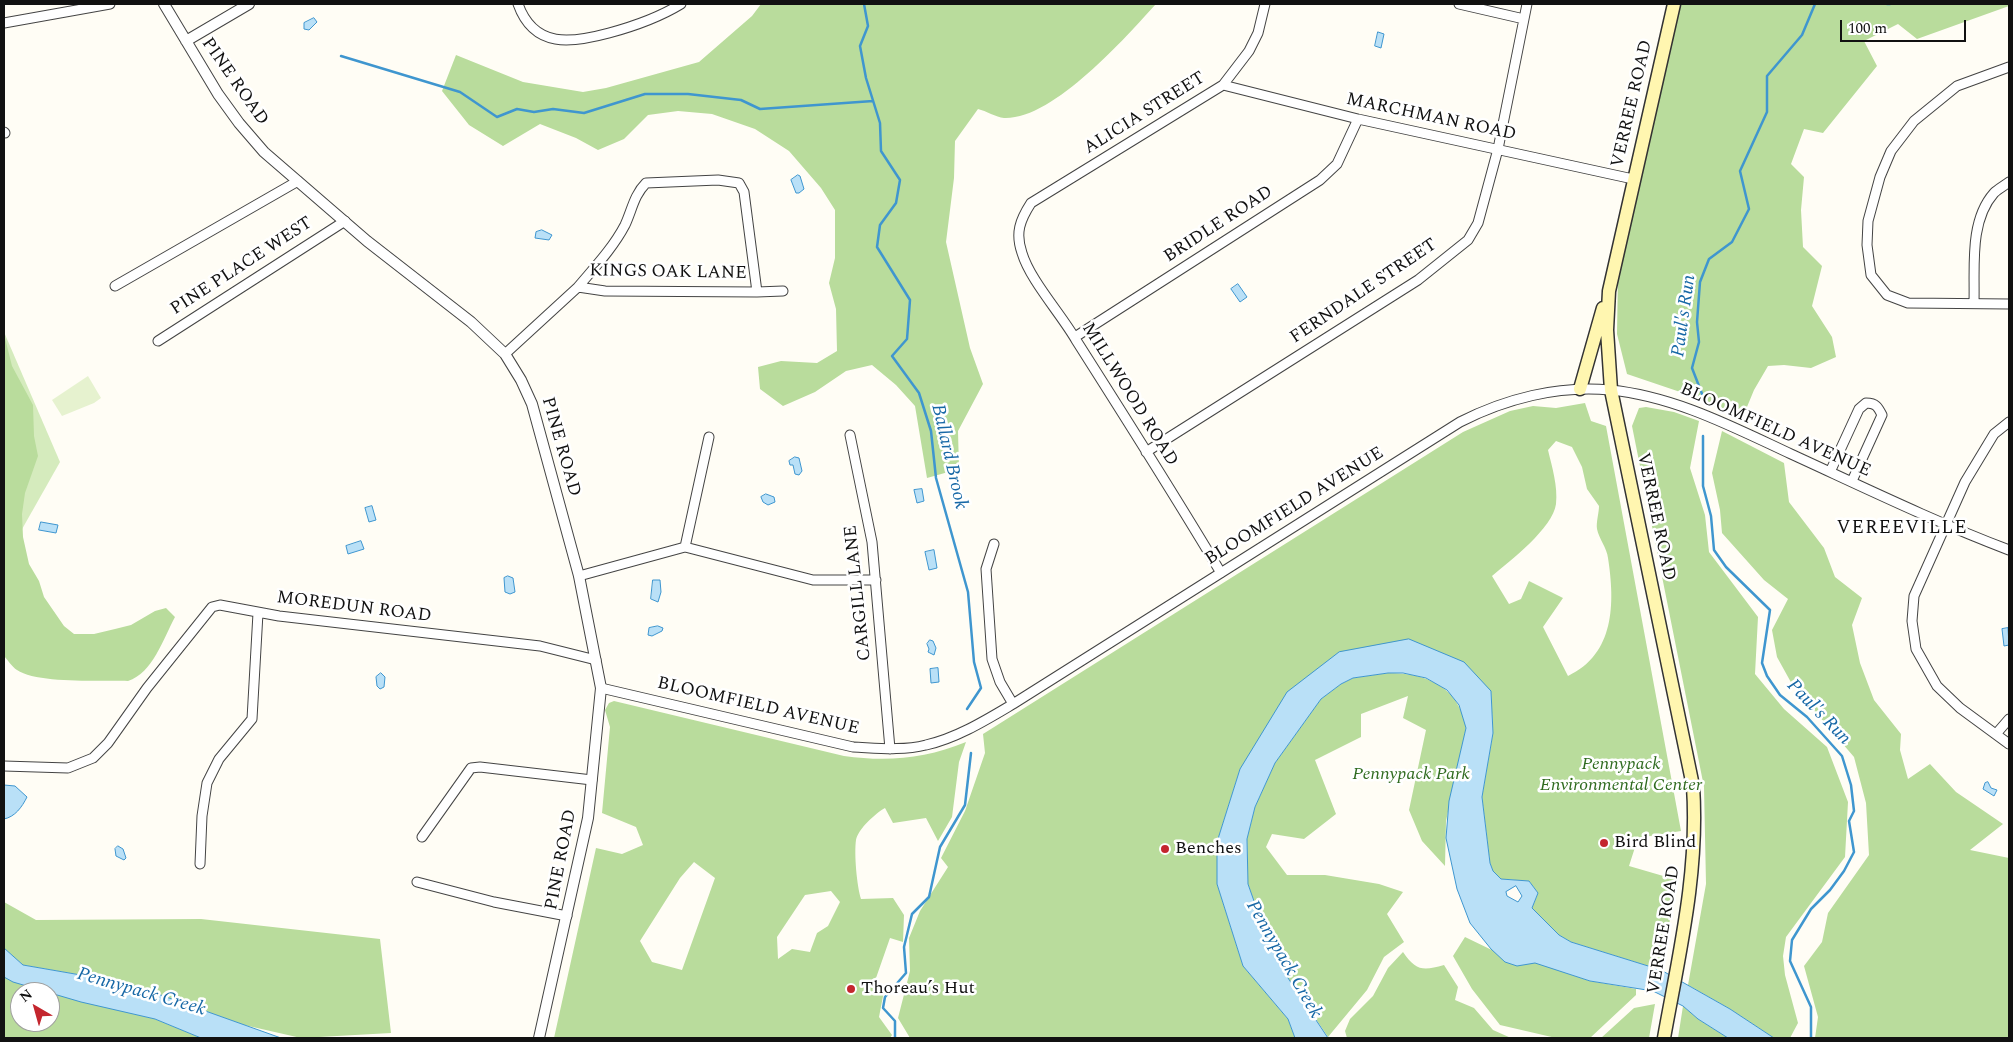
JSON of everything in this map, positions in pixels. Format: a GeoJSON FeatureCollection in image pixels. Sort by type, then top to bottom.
{"type":"FeatureCollection","features":[{"type":"Feature","properties":{"kind":"main road","name":"VERREE ROAD"},"geometry":{"type":"LineString","coordinates":[[1664,1038],[1690,899],[1695,822],[1693,786],[1611,390],[1607,330],[1609,291],[1674,4]]}},
{"type":"Feature","properties":{"kind":"main road"},"geometry":{"type":"LineString","coordinates":[[1580,389],[1609,291]]}},
{"type":"Feature","properties":{"kind":"street"},"geometry":{"type":"LineString","coordinates":[[4,22],[110,4]]}},
{"type":"Feature","properties":{"kind":"street","name":"PINE ROAD"},"geometry":{"type":"LineString","coordinates":[[164,4],[218,94],[239,124],[264,152],[345,221],[471,322],[505,354],[521,380],[532,404],[579,576],[601,688],[588,818],[539,1038]]}},
{"type":"Feature","properties":{"kind":"street"},"geometry":{"type":"LineString","coordinates":[[186,42],[249,4]]}},
{"type":"Feature","properties":{"kind":"street"},"geometry":{"type":"LineString","coordinates":[[518,4],[530,26],[547,37],[566,41],[586,39],[659,18],[681,4]]}},
{"type":"Feature","properties":{"kind":"street","name":"ALICIA STREET"},"geometry":{"type":"LineString","coordinates":[[1018,231],[1022,217],[1031,203],[1223,85],[1249,51],[1258,33],[1265,4]]}},
{"type":"Feature","properties":{"kind":"street"},"geometry":{"type":"LineString","coordinates":[[1459,4],[1524,19]]}},
{"type":"Feature","properties":{"kind":"street","name":"FERNDALE STREET"},"geometry":{"type":"LineString","coordinates":[[1146,452],[1418,280],[1468,240],[1478,223],[1498,149],[1527,4]]}},
{"type":"Feature","properties":{"kind":"street"},"geometry":{"type":"LineString","coordinates":[[2009,67],[1957,86],[1914,121],[1892,151],[1880,177],[1868,221],[1867,245],[1872,276],[1887,296],[1908,304],[1974,302],[2009,304]]}},
{"type":"Feature","properties":{"kind":"street","name":"MARCHMAN ROAD"},"geometry":{"type":"LineString","coordinates":[[1223,85],[1358,119],[1633,179]]}},
{"type":"Feature","properties":{"kind":"street","name":"BRIDLE ROAD"},"geometry":{"type":"LineString","coordinates":[[1075,337],[1320,180],[1337,164],[1358,119]]}},
{"type":"Feature","properties":{"kind":"street","name":"KINGS OAK LANE"},"geometry":{"type":"LineString","coordinates":[[505,354],[578,287],[616,239],[625,225],[637,192],[646,184],[718,180],[739,183],[744,192],[757,292]]}},
{"type":"Feature","properties":{"kind":"street"},"geometry":{"type":"LineString","coordinates":[[115,286],[298,181]]}},
{"type":"Feature","properties":{"kind":"street"},"geometry":{"type":"LineString","coordinates":[[1974,302],[1977,234],[1980,220],[1994,193],[2009,182]]}},
{"type":"Feature","properties":{"kind":"street","name":"PINE PLACE WEST"},"geometry":{"type":"LineString","coordinates":[[158,341],[345,221]]}},
{"type":"Feature","properties":{"kind":"street","name":"MILLWOOD ROAD"},"geometry":{"type":"LineString","coordinates":[[1018,231],[1022,255],[1031,271],[1075,337],[1221,573]]}},
{"type":"Feature","properties":{"kind":"street","name":"KINGS OAK LANE"},"geometry":{"type":"LineString","coordinates":[[578,287],[605,291],[783,292]]}},
{"type":"Feature","properties":{"kind":"street","name":"BLOOMFIELD AVENUE"},"geometry":{"type":"LineString","coordinates":[[601,688],[816,740],[853,747],[890,749],[925,746],[949,738],[1013,704],[1460,422],[1484,409],[1519,399],[1580,389],[1611,390],[1668,401],[1706,415],[1852,481],[1945,526],[2009,550]]}},
{"type":"Feature","properties":{"kind":"street"},"geometry":{"type":"LineString","coordinates":[[1830,472],[1859,409],[1866,403],[1873,403],[1878,407],[1882,416],[1852,481]]}},
{"type":"Feature","properties":{"kind":"street"},"geometry":{"type":"LineString","coordinates":[[2009,422],[1994,434],[1983,449],[1945,526],[1914,596],[1912,621],[1916,649],[1937,686],[1960,708],[2009,744]]}},
{"type":"Feature","properties":{"kind":"street","name":"CARGILL LANE"},"geometry":{"type":"LineString","coordinates":[[850,434],[872,542],[890,749]]}},
{"type":"Feature","properties":{"kind":"street"},"geometry":{"type":"LineString","coordinates":[[685,547],[709,437]]}},
{"type":"Feature","properties":{"kind":"street"},"geometry":{"type":"LineString","coordinates":[[994,544],[986,569],[992,659],[1000,682],[1013,704]]}},
{"type":"Feature","properties":{"kind":"street"},"geometry":{"type":"LineString","coordinates":[[579,576],[685,547],[813,580],[876,580]]}},
{"type":"Feature","properties":{"kind":"street","name":"MOREDUN ROAD"},"geometry":{"type":"LineString","coordinates":[[4,766],[68,768],[93,758],[114,735],[147,688],[212,607],[220,605],[258,613],[540,646],[596,660]]}},
{"type":"Feature","properties":{"kind":"street"},"geometry":{"type":"LineString","coordinates":[[200,864],[202,816],[207,784],[220,760],[252,719],[258,613]]}},
{"type":"Feature","properties":{"kind":"street"},"geometry":{"type":"LineString","coordinates":[[1996,734],[2009,719]]}},
{"type":"Feature","properties":{"kind":"street"},"geometry":{"type":"LineString","coordinates":[[422,837],[471,768],[480,767],[592,780]]}},
{"type":"Feature","properties":{"kind":"street"},"geometry":{"type":"LineString","coordinates":[[417,882],[494,902],[567,916]]}},
{"type":"Feature","properties":{"kind":"green space"},"geometry":{"type":"Polygon","coordinates":[[[761,4],[1156,4],[1107,56],[1065,92],[1044,106],[1023,115],[1004,118],[978,109],[955,141],[954,178],[946,242],[970,348],[983,384],[958,431],[959,469],[927,478],[915,406],[896,385],[872,365],[846,371],[815,392],[783,406],[760,389],[758,367],[781,361],[817,363],[837,351],[836,309],[829,283],[835,258],[835,210],[821,188],[789,151],[755,129],[712,114],[678,111],[648,115],[624,139],[598,150],[576,138],[540,124],[503,146],[469,125],[442,91],[456,55],[523,82],[583,92],[606,88],[699,62],[752,16],[761,4]]]}},
{"type":"Feature","properties":{"kind":"green space"},"geometry":{"type":"Polygon","coordinates":[[[1679,4],[2009,4],[2009,6],[1917,39],[1898,24],[1864,41],[1877,66],[1823,133],[1804,129],[1791,164],[1804,177],[1801,210],[1803,247],[1822,266],[1812,306],[1832,337],[1836,357],[1811,368],[1784,365],[1768,366],[1754,390],[1742,419],[1692,396],[1627,374],[1617,334],[1618,272],[1679,4]]]}},
{"type":"Feature","properties":{"kind":"green space"},"geometry":{"type":"Polygon","coordinates":[[[4,332],[60,462],[4,561],[4,332]]]}},
{"type":"Feature","properties":{"kind":"green space"},"geometry":{"type":"Polygon","coordinates":[[[4,334],[12,366],[33,405],[34,436],[38,456],[25,493],[22,514],[23,537],[29,564],[39,581],[44,597],[64,626],[74,634],[94,634],[131,625],[155,611],[166,608],[175,617],[151,663],[137,677],[128,681],[70,680],[39,677],[17,670],[4,656],[4,334]]]}},
{"type":"Feature","properties":{"kind":"green space"},"geometry":{"type":"Polygon","coordinates":[[[88,376],[101,398],[94,403],[62,416],[52,400],[88,376]]]}},
{"type":"Feature","properties":{"kind":"green space","name":"Pennypack Environmental Center"},"geometry":{"type":"Polygon","coordinates":[[[1585,403],[1591,421],[1606,426],[1681,831],[1638,838],[1629,866],[1677,880],[1661,970],[1571,942],[1559,935],[1532,908],[1538,893],[1529,881],[1501,879],[1493,871],[1490,863],[1482,797],[1493,733],[1491,691],[1339,652],[1240,769],[1217,842],[1217,884],[1243,966],[1288,1019],[1295,1038],[910,1038],[898,1018],[910,971],[909,938],[920,911],[948,867],[941,858],[965,811],[985,753],[983,734],[1463,432],[1510,411],[1533,406],[1556,408],[1585,403]],[[1556,441],[1548,450],[1556,490],[1556,504],[1553,513],[1530,543],[1492,576],[1509,604],[1521,599],[1529,581],[1563,598],[1543,627],[1568,676],[1584,666],[1595,655],[1603,641],[1611,609],[1607,554],[1597,529],[1599,506],[1587,489],[1582,467],[1572,447],[1556,441]]]}},
{"type":"Feature","properties":{"kind":"green space"},"geometry":{"type":"Polygon","coordinates":[[[1646,407],[1674,412],[1699,421],[1690,468],[1705,515],[1709,552],[1758,617],[1755,674],[1784,709],[1827,747],[1848,802],[1845,857],[1786,937],[1783,956],[1785,975],[1798,1023],[1790,1038],[1774,1038],[1730,1009],[1688,985],[1706,884],[1704,787],[1632,426],[1639,408],[1646,407]]]}},
{"type":"Feature","properties":{"kind":"green space"},"geometry":{"type":"Polygon","coordinates":[[[1722,431],[1784,463],[1789,502],[1824,548],[1835,577],[1862,598],[1852,625],[1860,663],[1874,700],[1901,734],[1900,750],[1908,779],[1930,764],[1956,792],[2003,824],[1970,850],[2009,858],[2009,1038],[1815,1038],[1818,1017],[1804,966],[1822,942],[1828,913],[1869,855],[1866,803],[1854,757],[1793,686],[1777,657],[1772,630],[1788,599],[1764,580],[1722,533],[1720,510],[1712,473],[1722,431]]]}},
{"type":"Feature","properties":{"kind":"green space"},"geometry":{"type":"Polygon","coordinates":[[[1388,673],[1416,676],[1439,685],[1449,693],[1462,714],[1466,728],[1446,821],[1445,866],[1422,841],[1409,810],[1426,730],[1403,718],[1408,696],[1361,714],[1361,737],[1315,760],[1336,814],[1304,839],[1272,834],[1266,847],[1287,875],[1325,875],[1379,884],[1403,892],[1387,914],[1404,942],[1384,957],[1367,990],[1328,1037],[1286,975],[1261,921],[1248,884],[1247,839],[1255,807],[1275,763],[1321,699],[1341,684],[1353,678],[1388,673]]]}},
{"type":"Feature","properties":{"kind":"green space"},"geometry":{"type":"Polygon","coordinates":[[[614,701],[844,756],[860,758],[906,758],[951,748],[966,742],[959,762],[952,817],[938,841],[926,818],[893,823],[885,808],[872,817],[857,836],[856,870],[861,899],[893,898],[904,915],[903,942],[890,938],[876,978],[884,991],[879,1017],[892,1035],[890,1038],[554,1038],[596,848],[622,854],[643,845],[636,827],[602,813],[610,727],[605,710],[609,703],[614,701]],[[694,862],[680,878],[640,941],[652,962],[682,970],[715,878],[694,862]],[[831,891],[805,895],[777,937],[778,959],[792,949],[810,952],[817,933],[828,926],[840,902],[831,891]]]}},
{"type":"Feature","properties":{"kind":"green space"},"geometry":{"type":"Polygon","coordinates":[[[4,902],[36,920],[201,919],[380,939],[391,1033],[301,1038],[244,1025],[127,983],[23,965],[4,948],[4,902]]]}},
{"type":"Feature","properties":{"kind":"green space"},"geometry":{"type":"Polygon","coordinates":[[[1465,937],[1496,952],[1505,962],[1522,965],[1535,962],[1590,981],[1636,989],[1636,995],[1590,1038],[1556,1038],[1500,1025],[1472,989],[1453,956],[1465,937]]]}},
{"type":"Feature","properties":{"kind":"green space"},"geometry":{"type":"Polygon","coordinates":[[[1403,952],[1412,963],[1420,968],[1425,969],[1444,965],[1458,987],[1455,1000],[1474,1008],[1493,1030],[1511,1038],[1347,1038],[1345,1031],[1350,1019],[1373,996],[1388,968],[1403,952]]]}},
{"type":"Feature","properties":{"kind":"green space"},"geometry":{"type":"Polygon","coordinates":[[[4,977],[19,982],[10,982],[10,1032],[60,1032],[60,995],[155,1019],[201,1038],[4,1038],[4,977]]]}},
{"type":"Feature","properties":{"kind":"green space"},"geometry":{"type":"Polygon","coordinates":[[[1655,1004],[1649,1038],[1601,1038],[1634,1008],[1655,1004]]]}},
{"type":"Feature","properties":{"kind":"green space"},"geometry":{"type":"Polygon","coordinates":[[[1683,1006],[1698,1019],[1728,1038],[1678,1038],[1683,1006]]]}},
{"type":"Feature","properties":{"kind":"water"},"geometry":{"type":"Polygon","coordinates":[[[314,18],[317,22],[309,30],[304,29],[304,23],[314,18]]]}},
{"type":"Feature","properties":{"kind":"water"},"geometry":{"type":"Polygon","coordinates":[[[1378,32],[1384,34],[1381,48],[1375,46],[1378,32]]]}},
{"type":"Feature","properties":{"kind":"water"},"geometry":{"type":"Polygon","coordinates":[[[798,175],[804,189],[796,193],[791,180],[798,175]]]}},
{"type":"Feature","properties":{"kind":"water"},"geometry":{"type":"Polygon","coordinates":[[[542,230],[552,235],[549,240],[535,238],[536,232],[542,230]]]}},
{"type":"Feature","properties":{"kind":"water"},"geometry":{"type":"Polygon","coordinates":[[[1238,284],[1247,297],[1240,302],[1231,289],[1238,284]]]}},
{"type":"Feature","properties":{"kind":"water"},"geometry":{"type":"Polygon","coordinates":[[[795,457],[799,458],[802,471],[799,475],[795,474],[793,465],[790,465],[789,461],[795,457]]]}},
{"type":"Feature","properties":{"kind":"water"},"geometry":{"type":"Polygon","coordinates":[[[922,489],[924,501],[917,503],[914,490],[922,489]]]}},
{"type":"Feature","properties":{"kind":"water"},"geometry":{"type":"Polygon","coordinates":[[[766,494],[774,497],[775,502],[768,505],[763,502],[761,497],[766,494]]]}},
{"type":"Feature","properties":{"kind":"water"},"geometry":{"type":"Polygon","coordinates":[[[372,506],[376,520],[369,522],[365,508],[372,506]]]}},
{"type":"Feature","properties":{"kind":"water"},"geometry":{"type":"Polygon","coordinates":[[[41,522],[58,525],[56,533],[39,530],[41,522]]]}},
{"type":"Feature","properties":{"kind":"water"},"geometry":{"type":"Polygon","coordinates":[[[361,541],[364,549],[348,554],[346,546],[361,541]]]}},
{"type":"Feature","properties":{"kind":"water"},"geometry":{"type":"Polygon","coordinates":[[[934,550],[937,568],[929,570],[925,552],[934,550]]]}},
{"type":"Feature","properties":{"kind":"water"},"geometry":{"type":"Polygon","coordinates":[[[508,576],[513,578],[515,592],[510,594],[505,592],[504,578],[508,576]]]}},
{"type":"Feature","properties":{"kind":"water"},"geometry":{"type":"Polygon","coordinates":[[[653,580],[660,580],[661,592],[658,602],[651,599],[653,580]]]}},
{"type":"Feature","properties":{"kind":"water"},"geometry":{"type":"Polygon","coordinates":[[[658,626],[663,628],[662,631],[652,636],[648,635],[649,628],[658,626]]]}},
{"type":"Feature","properties":{"kind":"water"},"geometry":{"type":"Polygon","coordinates":[[[2008,628],[2009,645],[2004,646],[2002,629],[2008,628]]]}},
{"type":"Feature","properties":{"kind":"water"},"geometry":{"type":"Polygon","coordinates":[[[1409,639],[1464,662],[1491,691],[1493,733],[1482,797],[1490,863],[1493,871],[1501,879],[1529,881],[1538,893],[1532,908],[1559,935],[1571,942],[1661,970],[1730,1009],[1774,1038],[1728,1038],[1698,1019],[1683,1006],[1653,991],[1590,981],[1535,963],[1517,966],[1505,962],[1491,949],[1470,923],[1457,889],[1446,838],[1449,801],[1466,728],[1459,705],[1447,690],[1426,678],[1403,673],[1388,673],[1353,678],[1341,684],[1321,699],[1275,763],[1255,807],[1247,839],[1248,884],[1261,921],[1286,975],[1328,1038],[1295,1038],[1288,1019],[1243,966],[1217,884],[1217,842],[1240,769],[1287,692],[1339,652],[1409,639]],[[1516,886],[1506,892],[1507,896],[1518,902],[1522,896],[1516,886]]]}},
{"type":"Feature","properties":{"kind":"water"},"geometry":{"type":"Polygon","coordinates":[[[930,640],[933,641],[936,648],[934,655],[928,652],[927,644],[930,640]]]}},
{"type":"Feature","properties":{"kind":"water"},"geometry":{"type":"Polygon","coordinates":[[[938,668],[939,682],[931,683],[930,669],[938,668]]]}},
{"type":"Feature","properties":{"kind":"water"},"geometry":{"type":"Polygon","coordinates":[[[381,673],[385,677],[384,687],[380,689],[377,686],[376,677],[381,673]]]}},
{"type":"Feature","properties":{"kind":"water"},"geometry":{"type":"Polygon","coordinates":[[[1988,782],[1991,788],[1997,790],[1994,796],[1983,789],[1985,783],[1988,782]]]}},
{"type":"Feature","properties":{"kind":"water"},"geometry":{"type":"Polygon","coordinates":[[[4,785],[15,786],[27,797],[18,811],[4,819],[4,785]]]}},
{"type":"Feature","properties":{"kind":"water"},"geometry":{"type":"Polygon","coordinates":[[[118,846],[123,849],[126,858],[124,860],[116,856],[115,849],[118,846]]]}},
{"type":"Feature","properties":{"kind":"water","name":"Pennypack Creek"},"geometry":{"type":"Polygon","coordinates":[[[4,948],[23,965],[127,983],[281,1038],[201,1038],[155,1019],[60,996],[60,982],[13,982],[4,977],[4,948]]]}},
{"type":"Feature","properties":{"kind":"waterway","name":"Ballard Brook"},"geometry":{"type":"LineString","coordinates":[[864,4],[868,26],[860,46],[866,78],[880,123],[881,151],[900,180],[896,203],[880,225],[877,247],[910,300],[907,339],[892,356],[919,393],[931,431],[936,478],[968,592],[974,662],[981,688],[967,709]]}},
{"type":"Feature","properties":{"kind":"waterway","name":"Paul's Run"},"geometry":{"type":"LineString","coordinates":[[1704,399],[1692,368],[1699,342],[1697,322],[1700,282],[1709,259],[1732,242],[1749,209],[1740,171],[1767,112],[1767,76],[1802,35],[1815,4]]}},
{"type":"Feature","properties":{"kind":"waterway"},"geometry":{"type":"LineString","coordinates":[[341,56],[460,92],[497,117],[517,109],[534,112],[553,109],[584,113],[645,94],[688,94],[741,100],[760,109],[873,101]]}},
{"type":"Feature","properties":{"kind":"waterway","name":"Paul's Run"},"geometry":{"type":"LineString","coordinates":[[1703,436],[1703,486],[1711,516],[1714,550],[1726,567],[1770,610],[1762,663],[1767,676],[1780,695],[1807,717],[1842,756],[1851,785],[1854,811],[1849,821],[1854,852],[1844,871],[1830,890],[1811,909],[1792,940],[1790,961],[1811,1007],[1811,1038]]}},
{"type":"Feature","properties":{"kind":"waterway","name":"Ballard Brook"},"geometry":{"type":"LineString","coordinates":[[895,1038],[895,1021],[883,1008],[885,997],[906,973],[904,947],[912,914],[929,897],[940,847],[965,805],[971,753]]}},
{"type":"Feature","properties":{"kind":"place","name":"Bird Blind"},"geometry":{"type":"Point","coordinates":[1604,843]}},
{"type":"Feature","properties":{"kind":"place","name":"Benches"},"geometry":{"type":"Point","coordinates":[1165,849]}},
{"type":"Feature","properties":{"kind":"place","name":"Thoreau’s Hut"},"geometry":{"type":"Point","coordinates":[851,989]}},
{"type":"Feature","properties":{"kind":"district","name":"VEREEVILLE"},"geometry":{"type":"Point","coordinates":[1902,529]}},
{"type":"Feature","properties":{"kind":"park label","name":"Pennypack Park"},"geometry":{"type":"Point","coordinates":[1411,775]}}]}
